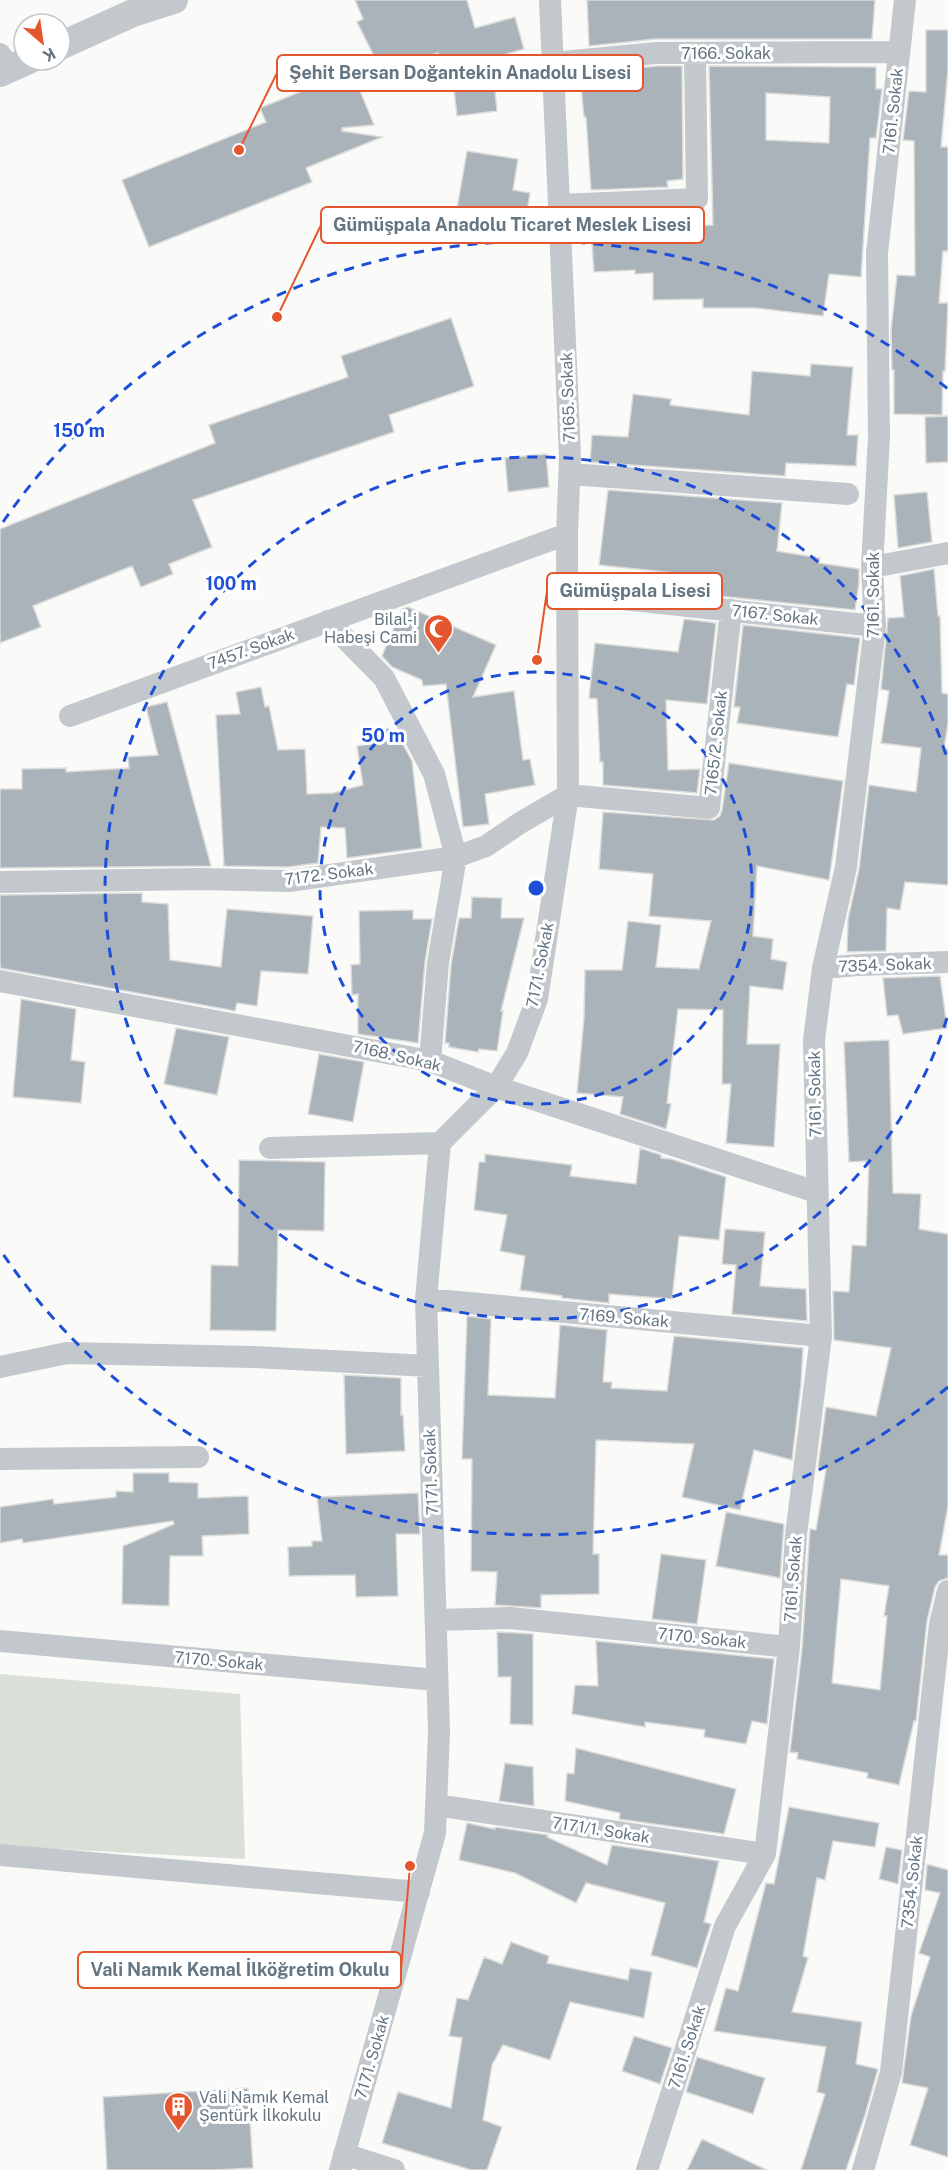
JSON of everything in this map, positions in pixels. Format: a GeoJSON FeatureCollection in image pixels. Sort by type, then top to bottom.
{"type":"FeatureCollection","features":[{"type":"Feature","properties":{"kind":"street"},"geometry":{"type":"LineString","coordinates":[[72,39],[133,6],[174,0]]}},
{"type":"Feature","properties":{"kind":"street","name":"7165. Sokak"},"geometry":{"type":"LineString","coordinates":[[550,0],[570,474],[567,534],[568,795]]}},
{"type":"Feature","properties":{"kind":"street","name":"7161. Sokak"},"geometry":{"type":"LineString","coordinates":[[648,2170],[725,1926],[765,1854],[789,1647],[796,1535],[821,1336],[814,1040],[823,968],[846,867],[876,626],[872,567],[879,437],[877,253],[905,0]]}},
{"type":"Feature","properties":{"kind":"street","name":"7166. Sokak"},"geometry":{"type":"LineString","coordinates":[[554,63],[656,53],[900,52]]}},
{"type":"Feature","properties":{"kind":"street"},"geometry":{"type":"LineString","coordinates":[[560,205],[697,199],[695,54]]}},
{"type":"Feature","properties":{"kind":"street"},"geometry":{"type":"LineString","coordinates":[[570,474],[848,494]]}},
{"type":"Feature","properties":{"kind":"street","name":"7457. Sokak"},"geometry":{"type":"LineString","coordinates":[[70,716],[567,534]]}},
{"type":"Feature","properties":{"kind":"street"},"geometry":{"type":"LineString","coordinates":[[872,567],[948,553]]}},
{"type":"Feature","properties":{"kind":"street","name":"7167. Sokak"},"geometry":{"type":"LineString","coordinates":[[567,593],[876,626]]}},
{"type":"Feature","properties":{"kind":"street","name":"7165/2. Sokak"},"geometry":{"type":"LineString","coordinates":[[568,795],[709,807],[731,610]]}},
{"type":"Feature","properties":{"kind":"street"},"geometry":{"type":"LineString","coordinates":[[328,621],[384,678],[434,774],[456,857],[440,953],[430,1061]]}},
{"type":"Feature","properties":{"kind":"street","name":"7172. Sokak"},"geometry":{"type":"LineString","coordinates":[[0,882],[200,879],[289,881],[456,857],[486,846],[568,795]]}},
{"type":"Feature","properties":{"kind":"street","name":"7171. Sokak"},"geometry":{"type":"LineString","coordinates":[[342,2162],[435,1833],[439,1732],[426,1299],[440,1143],[496,1087],[517,1053],[537,999],[568,795]]}},
{"type":"Feature","properties":{"kind":"street","name":"7354. Sokak"},"geometry":{"type":"LineString","coordinates":[[823,968],[948,962]]}},
{"type":"Feature","properties":{"kind":"street","name":"7168. Sokak"},"geometry":{"type":"LineString","coordinates":[[0,981],[430,1061],[496,1087],[816,1192]]}},
{"type":"Feature","properties":{"kind":"street"},"geometry":{"type":"LineString","coordinates":[[270,1148],[440,1143]]}},
{"type":"Feature","properties":{"kind":"street","name":"7169. Sokak"},"geometry":{"type":"LineString","coordinates":[[426,1299],[821,1336]]}},
{"type":"Feature","properties":{"kind":"street"},"geometry":{"type":"LineString","coordinates":[[0,1367],[67,1353],[254,1357],[428,1366]]}},
{"type":"Feature","properties":{"kind":"street"},"geometry":{"type":"LineString","coordinates":[[0,1459],[198,1457]]}},
{"type":"Feature","properties":{"kind":"street","name":"7354. Sokak"},"geometry":{"type":"LineString","coordinates":[[863,2170],[891,2072],[940,1624],[948,1591]]}},
{"type":"Feature","properties":{"kind":"street","name":"7170. Sokak"},"geometry":{"type":"LineString","coordinates":[[437,1620],[510,1618],[789,1647]]}},
{"type":"Feature","properties":{"kind":"street","name":"7170. Sokak"},"geometry":{"type":"LineString","coordinates":[[0,1641],[437,1680]]}},
{"type":"Feature","properties":{"kind":"street","name":"7171/1. Sokak"},"geometry":{"type":"LineString","coordinates":[[436,1805],[765,1854]]}},
{"type":"Feature","properties":{"kind":"street"},"geometry":{"type":"LineString","coordinates":[[0,1855],[419,1892]]}},
{"type":"Feature","properties":{"kind":"street"},"geometry":{"type":"LineString","coordinates":[[342,2162],[394,2170]]}},
{"type":"Feature","properties":{"kind":"shaded area"},"geometry":{"type":"Polygon","coordinates":[[[0,1674],[240,1694],[245,1859],[0,1846],[0,1674]]]}},
{"type":"Feature","properties":{"kind":"building"},"geometry":{"type":"Polygon","coordinates":[[[355,0],[467,0],[475,28],[515,17],[524,49],[492,58],[497,111],[457,116],[452,72],[444,75],[438,53],[381,70],[357,22],[363,19],[355,0]]]}},
{"type":"Feature","properties":{"kind":"building"},"geometry":{"type":"Polygon","coordinates":[[[587,0],[875,0],[872,39],[656,39],[589,46],[587,0]]]}},
{"type":"Feature","properties":{"kind":"building"},"geometry":{"type":"Polygon","coordinates":[[[926,30],[948,30],[948,69],[941,147],[948,147],[948,251],[943,251],[939,303],[948,303],[942,415],[894,414],[894,370],[892,370],[891,331],[897,275],[915,276],[914,141],[903,140],[909,91],[926,92],[926,30]]]}},
{"type":"Feature","properties":{"kind":"building"},"geometry":{"type":"Polygon","coordinates":[[[657,66],[682,66],[683,179],[667,181],[668,187],[591,190],[586,117],[584,117],[580,77],[590,76],[590,73],[657,66]]]}},
{"type":"Feature","properties":{"kind":"building"},"geometry":{"type":"Polygon","coordinates":[[[709,66],[876,67],[876,89],[882,89],[876,138],[870,138],[861,277],[829,274],[823,316],[756,308],[703,308],[703,299],[653,300],[653,273],[635,274],[635,270],[594,272],[590,217],[669,214],[669,227],[713,225],[709,66]],[[766,93],[766,140],[829,143],[830,97],[766,93]]]}},
{"type":"Feature","properties":{"kind":"building"},"geometry":{"type":"Polygon","coordinates":[[[352,71],[374,125],[342,128],[342,131],[382,137],[306,168],[312,182],[149,247],[122,180],[266,122],[260,108],[352,71]]]}},
{"type":"Feature","properties":{"kind":"building"},"geometry":{"type":"Polygon","coordinates":[[[467,151],[518,159],[513,190],[530,193],[525,224],[456,214],[467,151]]]}},
{"type":"Feature","properties":{"kind":"building"},"geometry":{"type":"Polygon","coordinates":[[[451,318],[474,386],[389,415],[394,432],[193,500],[212,547],[169,564],[173,574],[141,587],[132,566],[33,606],[41,627],[0,643],[0,529],[215,443],[209,425],[348,377],[341,356],[451,318]]]}},
{"type":"Feature","properties":{"kind":"building"},"geometry":{"type":"Polygon","coordinates":[[[811,364],[853,367],[847,435],[858,435],[856,466],[786,463],[785,476],[590,462],[592,435],[628,437],[633,394],[671,399],[670,405],[749,415],[752,371],[810,376],[811,364]]]}},
{"type":"Feature","properties":{"kind":"building"},"geometry":{"type":"Polygon","coordinates":[[[948,416],[948,462],[926,463],[925,417],[948,416]]]}},
{"type":"Feature","properties":{"kind":"building"},"geometry":{"type":"Polygon","coordinates":[[[546,454],[549,487],[508,492],[505,458],[546,454]]]}},
{"type":"Feature","properties":{"kind":"building"},"geometry":{"type":"Polygon","coordinates":[[[608,490],[782,503],[777,551],[820,558],[819,563],[859,569],[855,610],[690,593],[693,575],[599,565],[608,490]]]}},
{"type":"Feature","properties":{"kind":"building"},"geometry":{"type":"Polygon","coordinates":[[[927,492],[932,542],[898,548],[894,495],[927,492]]]}},
{"type":"Feature","properties":{"kind":"building"},"geometry":{"type":"Polygon","coordinates":[[[934,569],[938,616],[940,616],[942,693],[948,694],[948,723],[944,749],[948,749],[948,885],[905,882],[900,910],[887,908],[886,951],[847,952],[848,919],[859,869],[869,785],[916,792],[921,748],[881,743],[889,691],[881,689],[888,618],[904,617],[900,576],[934,569]]]}},
{"type":"Feature","properties":{"kind":"building"},"geometry":{"type":"Polygon","coordinates":[[[408,607],[496,645],[473,697],[514,691],[523,760],[530,759],[535,785],[485,794],[489,824],[463,827],[446,684],[423,686],[422,680],[392,667],[382,656],[402,609],[408,607]]]}},
{"type":"Feature","properties":{"kind":"building"},"geometry":{"type":"Polygon","coordinates":[[[684,619],[716,623],[707,704],[666,700],[668,770],[700,769],[697,793],[603,785],[597,699],[589,698],[595,643],[678,652],[684,619]]]}},
{"type":"Feature","properties":{"kind":"building"},"geometry":{"type":"Polygon","coordinates":[[[743,625],[860,638],[854,685],[847,684],[838,737],[737,723],[740,707],[734,707],[743,625]]]}},
{"type":"Feature","properties":{"kind":"building"},"geometry":{"type":"Polygon","coordinates":[[[261,687],[265,707],[269,706],[278,750],[305,749],[307,794],[333,793],[363,785],[357,746],[400,739],[412,761],[422,848],[347,858],[345,828],[321,827],[318,863],[288,867],[224,866],[216,715],[240,714],[236,692],[261,687]]]}},
{"type":"Feature","properties":{"kind":"building"},"geometry":{"type":"Polygon","coordinates":[[[167,702],[211,866],[0,868],[0,789],[22,789],[22,769],[66,768],[66,772],[129,768],[128,757],[158,755],[146,707],[167,702]]]}},
{"type":"Feature","properties":{"kind":"building"},"geometry":{"type":"Polygon","coordinates":[[[729,763],[843,781],[829,880],[757,866],[753,936],[773,939],[771,959],[787,962],[783,990],[750,986],[747,1044],[780,1044],[774,1147],[726,1143],[731,1084],[722,1084],[723,1010],[678,1009],[667,1103],[671,1104],[666,1129],[620,1114],[623,1097],[577,1093],[584,1018],[585,970],[622,970],[628,921],[661,925],[656,967],[699,969],[711,921],[649,916],[653,874],[599,869],[603,812],[714,820],[720,816],[722,810],[729,763]]]}},
{"type":"Feature","properties":{"kind":"building"},"geometry":{"type":"Polygon","coordinates":[[[142,893],[142,902],[168,904],[170,960],[221,967],[227,909],[313,916],[308,974],[261,971],[257,1006],[237,1003],[235,1011],[0,968],[0,895],[142,893]]]}},
{"type":"Feature","properties":{"kind":"building"},"geometry":{"type":"Polygon","coordinates":[[[472,897],[502,898],[501,918],[524,918],[501,1011],[503,1011],[497,1051],[479,1049],[478,1052],[449,1047],[449,1043],[445,1043],[451,965],[459,918],[471,918],[472,897]]]}},
{"type":"Feature","properties":{"kind":"building"},"geometry":{"type":"Polygon","coordinates":[[[413,910],[413,919],[432,919],[425,962],[418,1043],[358,1034],[358,994],[352,995],[351,965],[360,964],[359,911],[413,910]]]}},
{"type":"Feature","properties":{"kind":"building"},"geometry":{"type":"Polygon","coordinates":[[[940,976],[947,1028],[903,1034],[898,1015],[887,1016],[883,978],[940,976]]]}},
{"type":"Feature","properties":{"kind":"building"},"geometry":{"type":"Polygon","coordinates":[[[21,999],[76,1009],[71,1060],[85,1062],[81,1103],[13,1097],[21,999]]]}},
{"type":"Feature","properties":{"kind":"building"},"geometry":{"type":"Polygon","coordinates":[[[176,1028],[229,1037],[217,1095],[164,1084],[176,1028]]]}},
{"type":"Feature","properties":{"kind":"building"},"geometry":{"type":"Polygon","coordinates":[[[889,1040],[893,1193],[921,1194],[919,1229],[948,1234],[948,1506],[939,1555],[948,1555],[948,1578],[939,1581],[935,1587],[927,1621],[916,1721],[914,1721],[899,1785],[867,1778],[868,1773],[797,1759],[798,1753],[790,1752],[802,1649],[810,1529],[816,1530],[826,1469],[818,1467],[826,1407],[876,1416],[891,1348],[834,1340],[833,1291],[849,1292],[852,1245],[866,1246],[869,1161],[849,1162],[844,1042],[889,1040]],[[841,1579],[832,1683],[880,1690],[887,1616],[884,1616],[889,1586],[841,1579]]]}},
{"type":"Feature","properties":{"kind":"building"},"geometry":{"type":"Polygon","coordinates":[[[319,1054],[364,1062],[353,1122],[308,1114],[319,1054]]]}},
{"type":"Feature","properties":{"kind":"building"},"geometry":{"type":"Polygon","coordinates":[[[640,1148],[661,1155],[661,1158],[671,1159],[726,1177],[719,1240],[679,1236],[672,1299],[609,1294],[609,1303],[562,1298],[562,1296],[520,1290],[525,1256],[500,1251],[507,1215],[474,1210],[479,1162],[485,1162],[485,1154],[572,1165],[570,1176],[636,1184],[640,1148]]]}},
{"type":"Feature","properties":{"kind":"building"},"geometry":{"type":"Polygon","coordinates":[[[239,1160],[325,1162],[324,1231],[278,1230],[276,1331],[210,1330],[211,1265],[238,1266],[239,1160]]]}},
{"type":"Feature","properties":{"kind":"building"},"geometry":{"type":"Polygon","coordinates":[[[725,1229],[765,1232],[760,1286],[806,1289],[807,1321],[732,1314],[736,1265],[722,1264],[725,1229]]]}},
{"type":"Feature","properties":{"kind":"building"},"geometry":{"type":"Polygon","coordinates":[[[467,1316],[491,1319],[488,1395],[555,1398],[560,1325],[607,1330],[603,1382],[612,1382],[611,1388],[667,1391],[674,1336],[803,1348],[792,1460],[754,1450],[740,1510],[682,1497],[694,1444],[596,1440],[593,1554],[599,1554],[599,1594],[541,1595],[541,1608],[495,1605],[497,1572],[471,1571],[472,1459],[462,1459],[467,1316]]]}},
{"type":"Feature","properties":{"kind":"building"},"geometry":{"type":"Polygon","coordinates":[[[344,1375],[401,1378],[401,1415],[403,1415],[405,1451],[346,1454],[344,1375]]]}},
{"type":"Feature","properties":{"kind":"building"},"geometry":{"type":"Polygon","coordinates":[[[133,1473],[169,1473],[169,1482],[198,1483],[198,1498],[248,1496],[249,1534],[202,1536],[203,1556],[170,1556],[169,1606],[122,1604],[123,1546],[174,1524],[173,1521],[23,1543],[22,1539],[0,1543],[0,1507],[53,1499],[54,1504],[116,1497],[116,1491],[133,1492],[133,1473]]]}},
{"type":"Feature","properties":{"kind":"building"},"geometry":{"type":"Polygon","coordinates":[[[418,1493],[420,1534],[396,1534],[398,1596],[356,1597],[355,1575],[289,1576],[288,1547],[312,1546],[312,1541],[322,1541],[317,1497],[418,1493]]]}},
{"type":"Feature","properties":{"kind":"building"},"geometry":{"type":"Polygon","coordinates":[[[726,1512],[784,1524],[780,1578],[716,1566],[726,1512]]]}},
{"type":"Feature","properties":{"kind":"building"},"geometry":{"type":"Polygon","coordinates":[[[661,1554],[706,1560],[697,1624],[652,1619],[661,1554]]]}},
{"type":"Feature","properties":{"kind":"building"},"geometry":{"type":"Polygon","coordinates":[[[497,1632],[533,1634],[533,1725],[510,1724],[511,1677],[498,1677],[497,1632]]]}},
{"type":"Feature","properties":{"kind":"building"},"geometry":{"type":"Polygon","coordinates":[[[596,1641],[774,1659],[767,1724],[752,1721],[746,1744],[704,1737],[705,1730],[645,1722],[645,1727],[572,1714],[575,1685],[598,1686],[596,1641]]]}},
{"type":"Feature","properties":{"kind":"building"},"geometry":{"type":"Polygon","coordinates":[[[576,1748],[736,1789],[724,1834],[619,1819],[620,1813],[565,1801],[567,1773],[574,1774],[576,1748]]]}},
{"type":"Feature","properties":{"kind":"building"},"geometry":{"type":"Polygon","coordinates":[[[505,1763],[533,1767],[534,1806],[499,1801],[505,1763]]]}},
{"type":"Feature","properties":{"kind":"building"},"geometry":{"type":"Polygon","coordinates":[[[789,1807],[879,1823],[875,1847],[833,1841],[825,1880],[817,1878],[803,1956],[808,1958],[792,2012],[862,2022],[856,2064],[878,2069],[846,2170],[801,2170],[825,2094],[817,2092],[826,2047],[714,2031],[726,1988],[738,1991],[766,1883],[774,1884],[789,1807]]]}},
{"type":"Feature","properties":{"kind":"building"},"geometry":{"type":"Polygon","coordinates":[[[467,1823],[495,1829],[495,1827],[548,1835],[547,1837],[607,1865],[612,1845],[719,1861],[704,1922],[711,1924],[697,1968],[651,1955],[665,1903],[586,1883],[576,1903],[515,1873],[459,1860],[467,1823]]]}},
{"type":"Feature","properties":{"kind":"building"},"geometry":{"type":"Polygon","coordinates":[[[886,1847],[902,1850],[898,1884],[879,1879],[886,1847]]]}},
{"type":"Feature","properties":{"kind":"building"},"geometry":{"type":"Polygon","coordinates":[[[927,1864],[948,1870],[948,2157],[910,2145],[928,2088],[902,2083],[911,2016],[930,1957],[919,1953],[940,1893],[925,1890],[927,1864]]]}},
{"type":"Feature","properties":{"kind":"building"},"geometry":{"type":"Polygon","coordinates":[[[511,1942],[549,1956],[547,1963],[628,1980],[630,1968],[652,1972],[644,2018],[570,2002],[550,2060],[503,2045],[492,2065],[483,2120],[502,2127],[487,2170],[471,2170],[382,2143],[398,2092],[451,2108],[462,2038],[449,2036],[457,1998],[468,2000],[484,1957],[502,1964],[511,1942]]]}},
{"type":"Feature","properties":{"kind":"building"},"geometry":{"type":"Polygon","coordinates":[[[634,2036],[672,2048],[660,2084],[622,2071],[634,2036]]]}},
{"type":"Feature","properties":{"kind":"building"},"geometry":{"type":"Polygon","coordinates":[[[697,2057],[765,2078],[753,2114],[686,2092],[697,2057]]]}},
{"type":"Feature","properties":{"kind":"building","name":"Vali Namık Kemal Şentürk İlkokulu"},"geometry":{"type":"Polygon","coordinates":[[[248,2088],[253,2168],[107,2170],[103,2097],[248,2088]]]}},
{"type":"Feature","properties":{"kind":"building"},"geometry":{"type":"Polygon","coordinates":[[[702,2139],[767,2170],[687,2170],[702,2139]]]}},
{"type":"Feature","properties":{"kind":"place","name":"Şehit Bersan Doğantekin Anadolu Lisesi"},"geometry":{"type":"Point","coordinates":[239,150]}},
{"type":"Feature","properties":{"kind":"place","name":"Gümüşpala Anadolu Ticaret Meslek Lisesi"},"geometry":{"type":"Point","coordinates":[277,317]}},
{"type":"Feature","properties":{"kind":"place","name":"Bilal-i Habeşi Cami"},"geometry":{"type":"Point","coordinates":[438,654]}},
{"type":"Feature","properties":{"kind":"place","name":"Gümüşpala Lisesi"},"geometry":{"type":"Point","coordinates":[537,660]}},
{"type":"Feature","properties":{"kind":"place","name":"Vali Namık Kemal İlköğretim Okulu"},"geometry":{"type":"Point","coordinates":[410,1866]}},
{"type":"Feature","properties":{"kind":"place","name":"Vali Namık Kemal Şentürk İlkokulu"},"geometry":{"type":"Point","coordinates":[178,2132]}}]}
